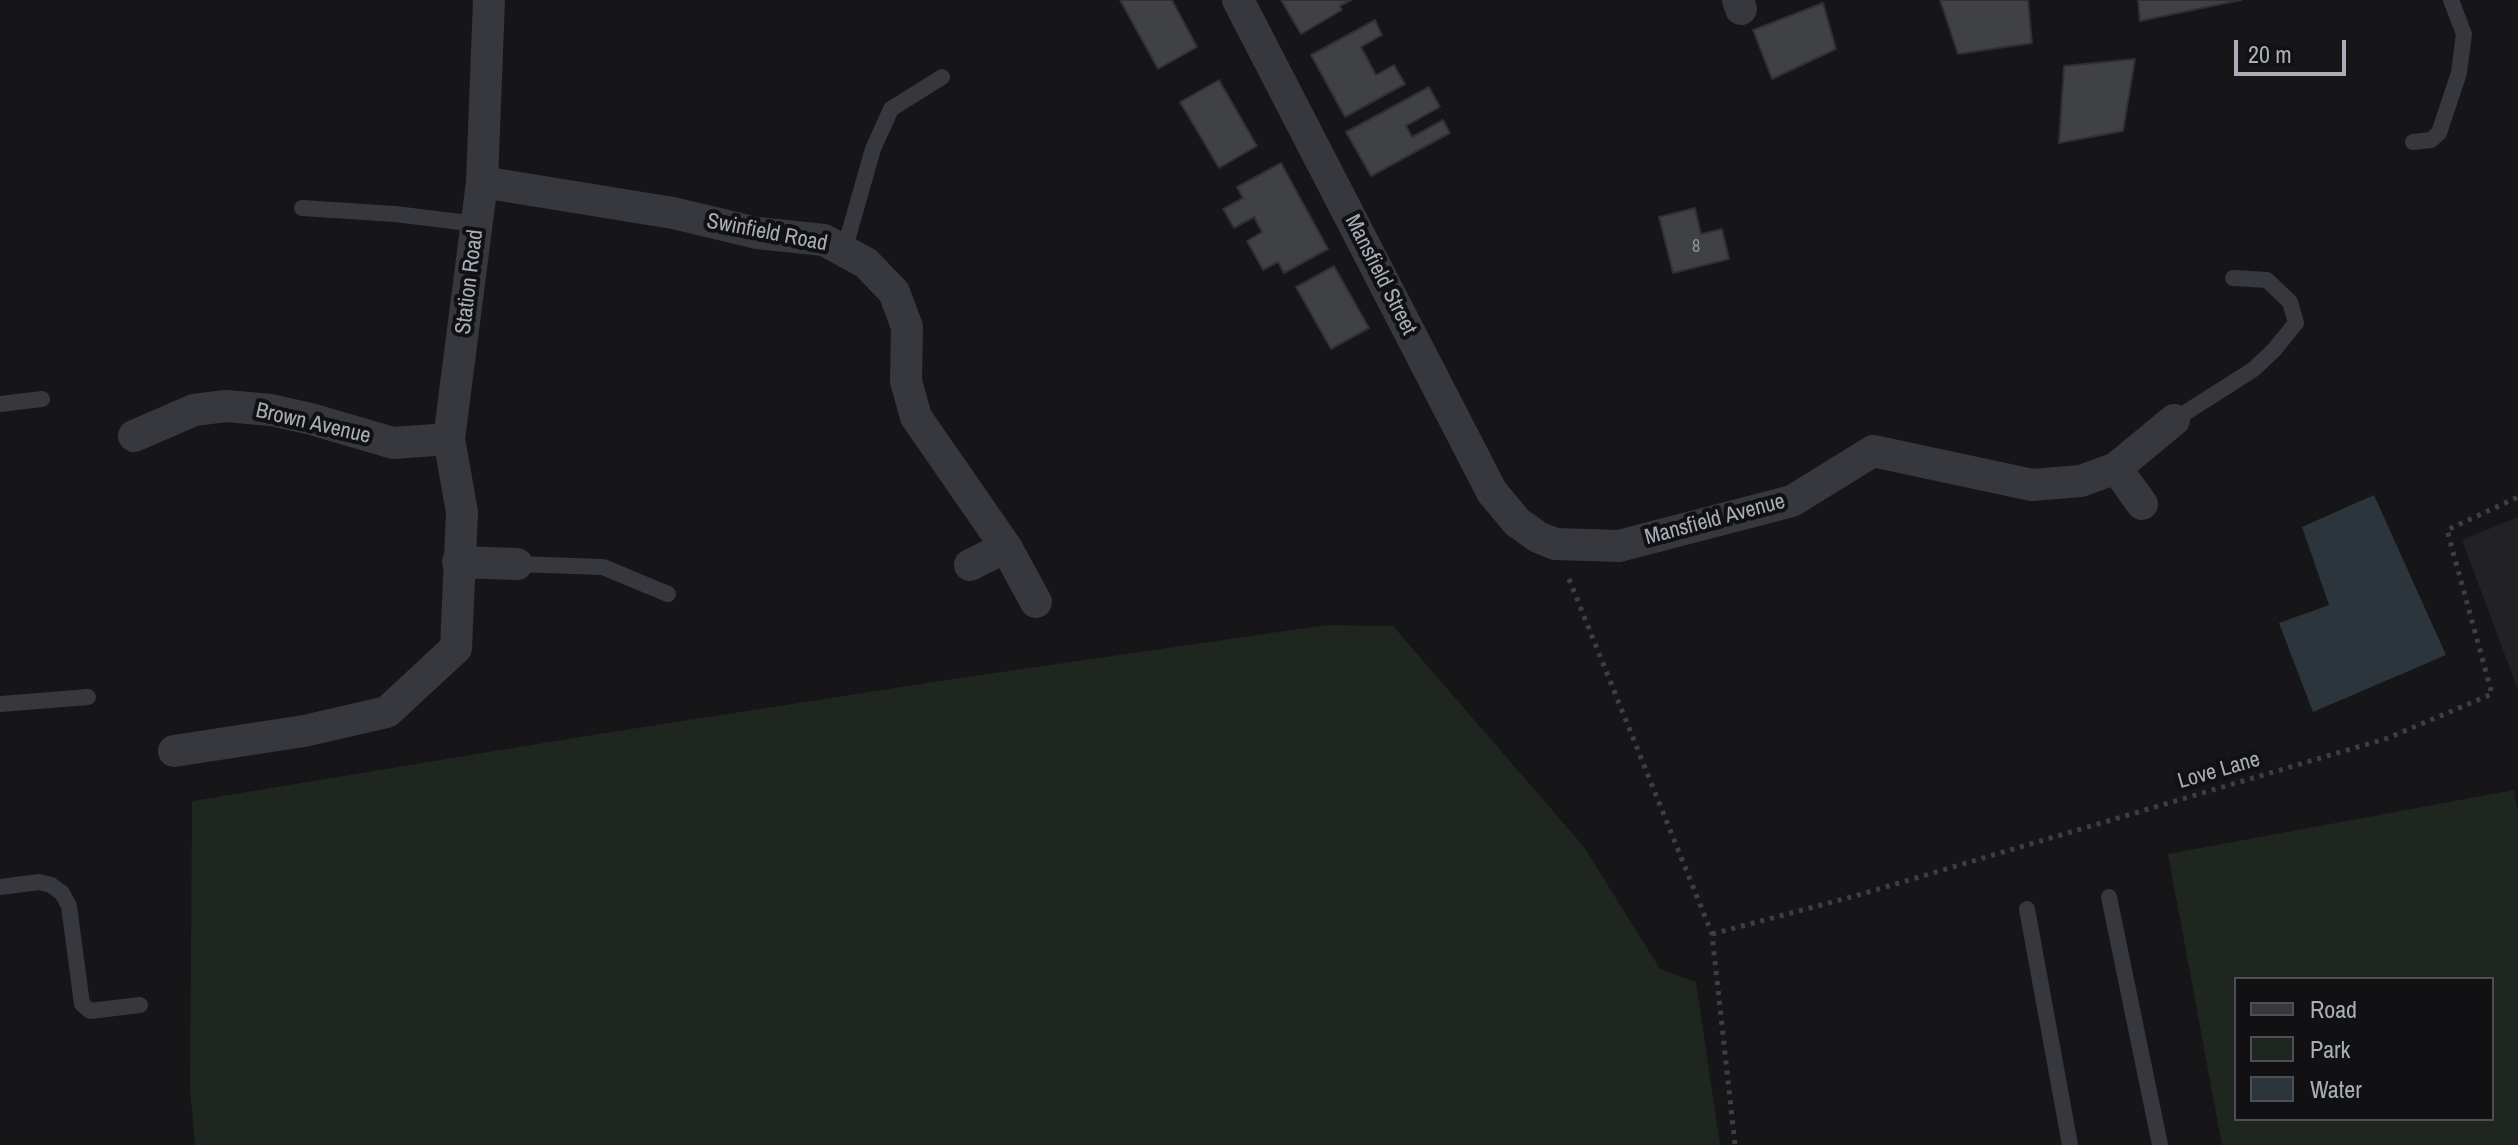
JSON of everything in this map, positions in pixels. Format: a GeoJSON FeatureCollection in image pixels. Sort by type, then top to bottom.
{"type":"FeatureCollection","features":[{"type":"Feature","properties":{"kind":"street","name":"Station Road"},"geometry":{"type":"LineString","coordinates":[[174,751],[304,731],[387,712],[456,648],[462,512],[449,439],[482,182],[489,0]]}},
{"type":"Feature","properties":{"kind":"street","name":"Mansfield Street"},"geometry":{"type":"LineString","coordinates":[[1238,0],[1492,492],[1517,522],[1546,541]]}},
{"type":"Feature","properties":{"kind":"street","name":"Swinfield Road"},"geometry":{"type":"LineString","coordinates":[[482,182],[673,213],[757,233],[824,240],[866,263],[894,292],[907,327],[906,381],[916,417],[1006,547],[1036,602]]}},
{"type":"Feature","properties":{"kind":"street","name":"Brown Avenue"},"geometry":{"type":"LineString","coordinates":[[134,436],[194,410],[226,406],[271,410],[393,443],[449,439]]}},
{"type":"Feature","properties":{"kind":"street","name":"Mansfield Avenue"},"geometry":{"type":"LineString","coordinates":[[1546,541],[1619,546],[1792,501],[1873,451],[2032,485],[2081,481],[2116,468],[2174,420]]}},
{"type":"Feature","properties":{"kind":"street"},"geometry":{"type":"LineString","coordinates":[[2116,468],[2142,504]]}},
{"type":"Feature","properties":{"kind":"street"},"geometry":{"type":"LineString","coordinates":[[970,565],[1006,547]]}},
{"type":"Feature","properties":{"kind":"street"},"geometry":{"type":"LineString","coordinates":[[458,562],[517,564]]}},
{"type":"Feature","properties":{"kind":"lane"},"geometry":{"type":"LineString","coordinates":[[2413,142],[2431,140],[2439,133],[2459,73],[2464,34],[2451,0]]}},
{"type":"Feature","properties":{"kind":"lane"},"geometry":{"type":"LineString","coordinates":[[844,251],[873,149],[891,109],[942,77]]}},
{"type":"Feature","properties":{"kind":"lane"},"geometry":{"type":"LineString","coordinates":[[302,208],[395,214],[477,224]]}},
{"type":"Feature","properties":{"kind":"lane"},"geometry":{"type":"LineString","coordinates":[[2174,420],[2254,369],[2296,323],[2290,302],[2267,280],[2233,278]]}},
{"type":"Feature","properties":{"kind":"lane"},"geometry":{"type":"LineString","coordinates":[[0,404],[42,399]]}},
{"type":"Feature","properties":{"kind":"lane"},"geometry":{"type":"LineString","coordinates":[[517,564],[603,567],[668,594]]}},
{"type":"Feature","properties":{"kind":"lane"},"geometry":{"type":"LineString","coordinates":[[0,704],[88,697]]}},
{"type":"Feature","properties":{"kind":"lane"},"geometry":{"type":"LineString","coordinates":[[0,887],[39,882],[51,885],[62,893],[69,906],[82,1004],[90,1011],[140,1005]]}},
{"type":"Feature","properties":{"kind":"lane"},"geometry":{"type":"LineString","coordinates":[[2109,897],[2160,1145]]}},
{"type":"Feature","properties":{"kind":"lane"},"geometry":{"type":"LineString","coordinates":[[2027,909],[2070,1145]]}},
{"type":"Feature","properties":{"kind":"path","name":"Love Lane"},"geometry":{"type":"LineString","coordinates":[[1712,934],[1855,896],[2388,738],[2492,694],[2447,530],[2518,497]]}},
{"type":"Feature","properties":{"kind":"path"},"geometry":{"type":"LineString","coordinates":[[1546,541],[1712,934],[1735,1145]]}},
{"type":"Feature","properties":{"kind":"shaded area"},"geometry":{"type":"Polygon","coordinates":[[[2518,517],[2518,690],[2462,540],[2518,517]]]}},
{"type":"Feature","properties":{"kind":"green space"},"geometry":{"type":"Polygon","coordinates":[[[1326,625],[1393,626],[1584,847],[1660,969],[1696,982],[1720,1145],[195,1145],[190,1089],[192,801],[940,681],[1326,625]]]}},
{"type":"Feature","properties":{"kind":"green space"},"geometry":{"type":"Polygon","coordinates":[[[2514,790],[2518,812],[2518,1145],[2222,1145],[2168,854],[2514,790]]]}},
{"type":"Feature","properties":{"kind":"water"},"geometry":{"type":"Polygon","coordinates":[[[2374,495],[2446,655],[2313,712],[2279,623],[2329,605],[2302,527],[2374,495]]]}},
{"type":"Feature","properties":{"kind":"building"},"geometry":{"type":"Polygon","coordinates":[[[1120,0],[1172,0],[1197,47],[1158,69],[1120,0]]]}},
{"type":"Feature","properties":{"kind":"building"},"geometry":{"type":"Polygon","coordinates":[[[1281,0],[1351,0],[1340,6],[1342,10],[1301,34],[1281,0]]]}},
{"type":"Feature","properties":{"kind":"building"},"geometry":{"type":"Polygon","coordinates":[[[1940,0],[2028,0],[2032,43],[1958,54],[1940,0]]]}},
{"type":"Feature","properties":{"kind":"building"},"geometry":{"type":"Polygon","coordinates":[[[2138,0],[2241,0],[2140,21],[2138,0]]]}},
{"type":"Feature","properties":{"kind":"building"},"geometry":{"type":"Polygon","coordinates":[[[1823,3],[1836,49],[1772,79],[1753,30],[1823,3]]]}},
{"type":"Feature","properties":{"kind":"building"},"geometry":{"type":"Polygon","coordinates":[[[1375,20],[1382,35],[1361,47],[1376,75],[1394,65],[1405,84],[1345,117],[1311,55],[1375,20]]]}},
{"type":"Feature","properties":{"kind":"building"},"geometry":{"type":"Polygon","coordinates":[[[2135,59],[2123,131],[2059,143],[2064,66],[2135,59]]]}},
{"type":"Feature","properties":{"kind":"building"},"geometry":{"type":"Polygon","coordinates":[[[1219,80],[1257,146],[1219,168],[1180,102],[1219,80]]]}},
{"type":"Feature","properties":{"kind":"building"},"geometry":{"type":"Polygon","coordinates":[[[1429,87],[1440,107],[1406,126],[1412,137],[1443,120],[1450,133],[1371,176],[1346,132],[1429,87]]]}},
{"type":"Feature","properties":{"kind":"building"},"geometry":{"type":"Polygon","coordinates":[[[1281,163],[1328,249],[1284,273],[1278,262],[1263,270],[1247,241],[1262,232],[1254,217],[1234,228],[1223,209],[1243,198],[1237,187],[1281,163]]]}},
{"type":"Feature","properties":{"kind":"building"},"geometry":{"type":"Polygon","coordinates":[[[1695,208],[1701,234],[1722,229],[1729,259],[1673,273],[1659,217],[1695,208]]]}},
{"type":"Feature","properties":{"kind":"building"},"geometry":{"type":"Polygon","coordinates":[[[1334,266],[1369,328],[1331,349],[1296,287],[1334,266]]]}}]}
